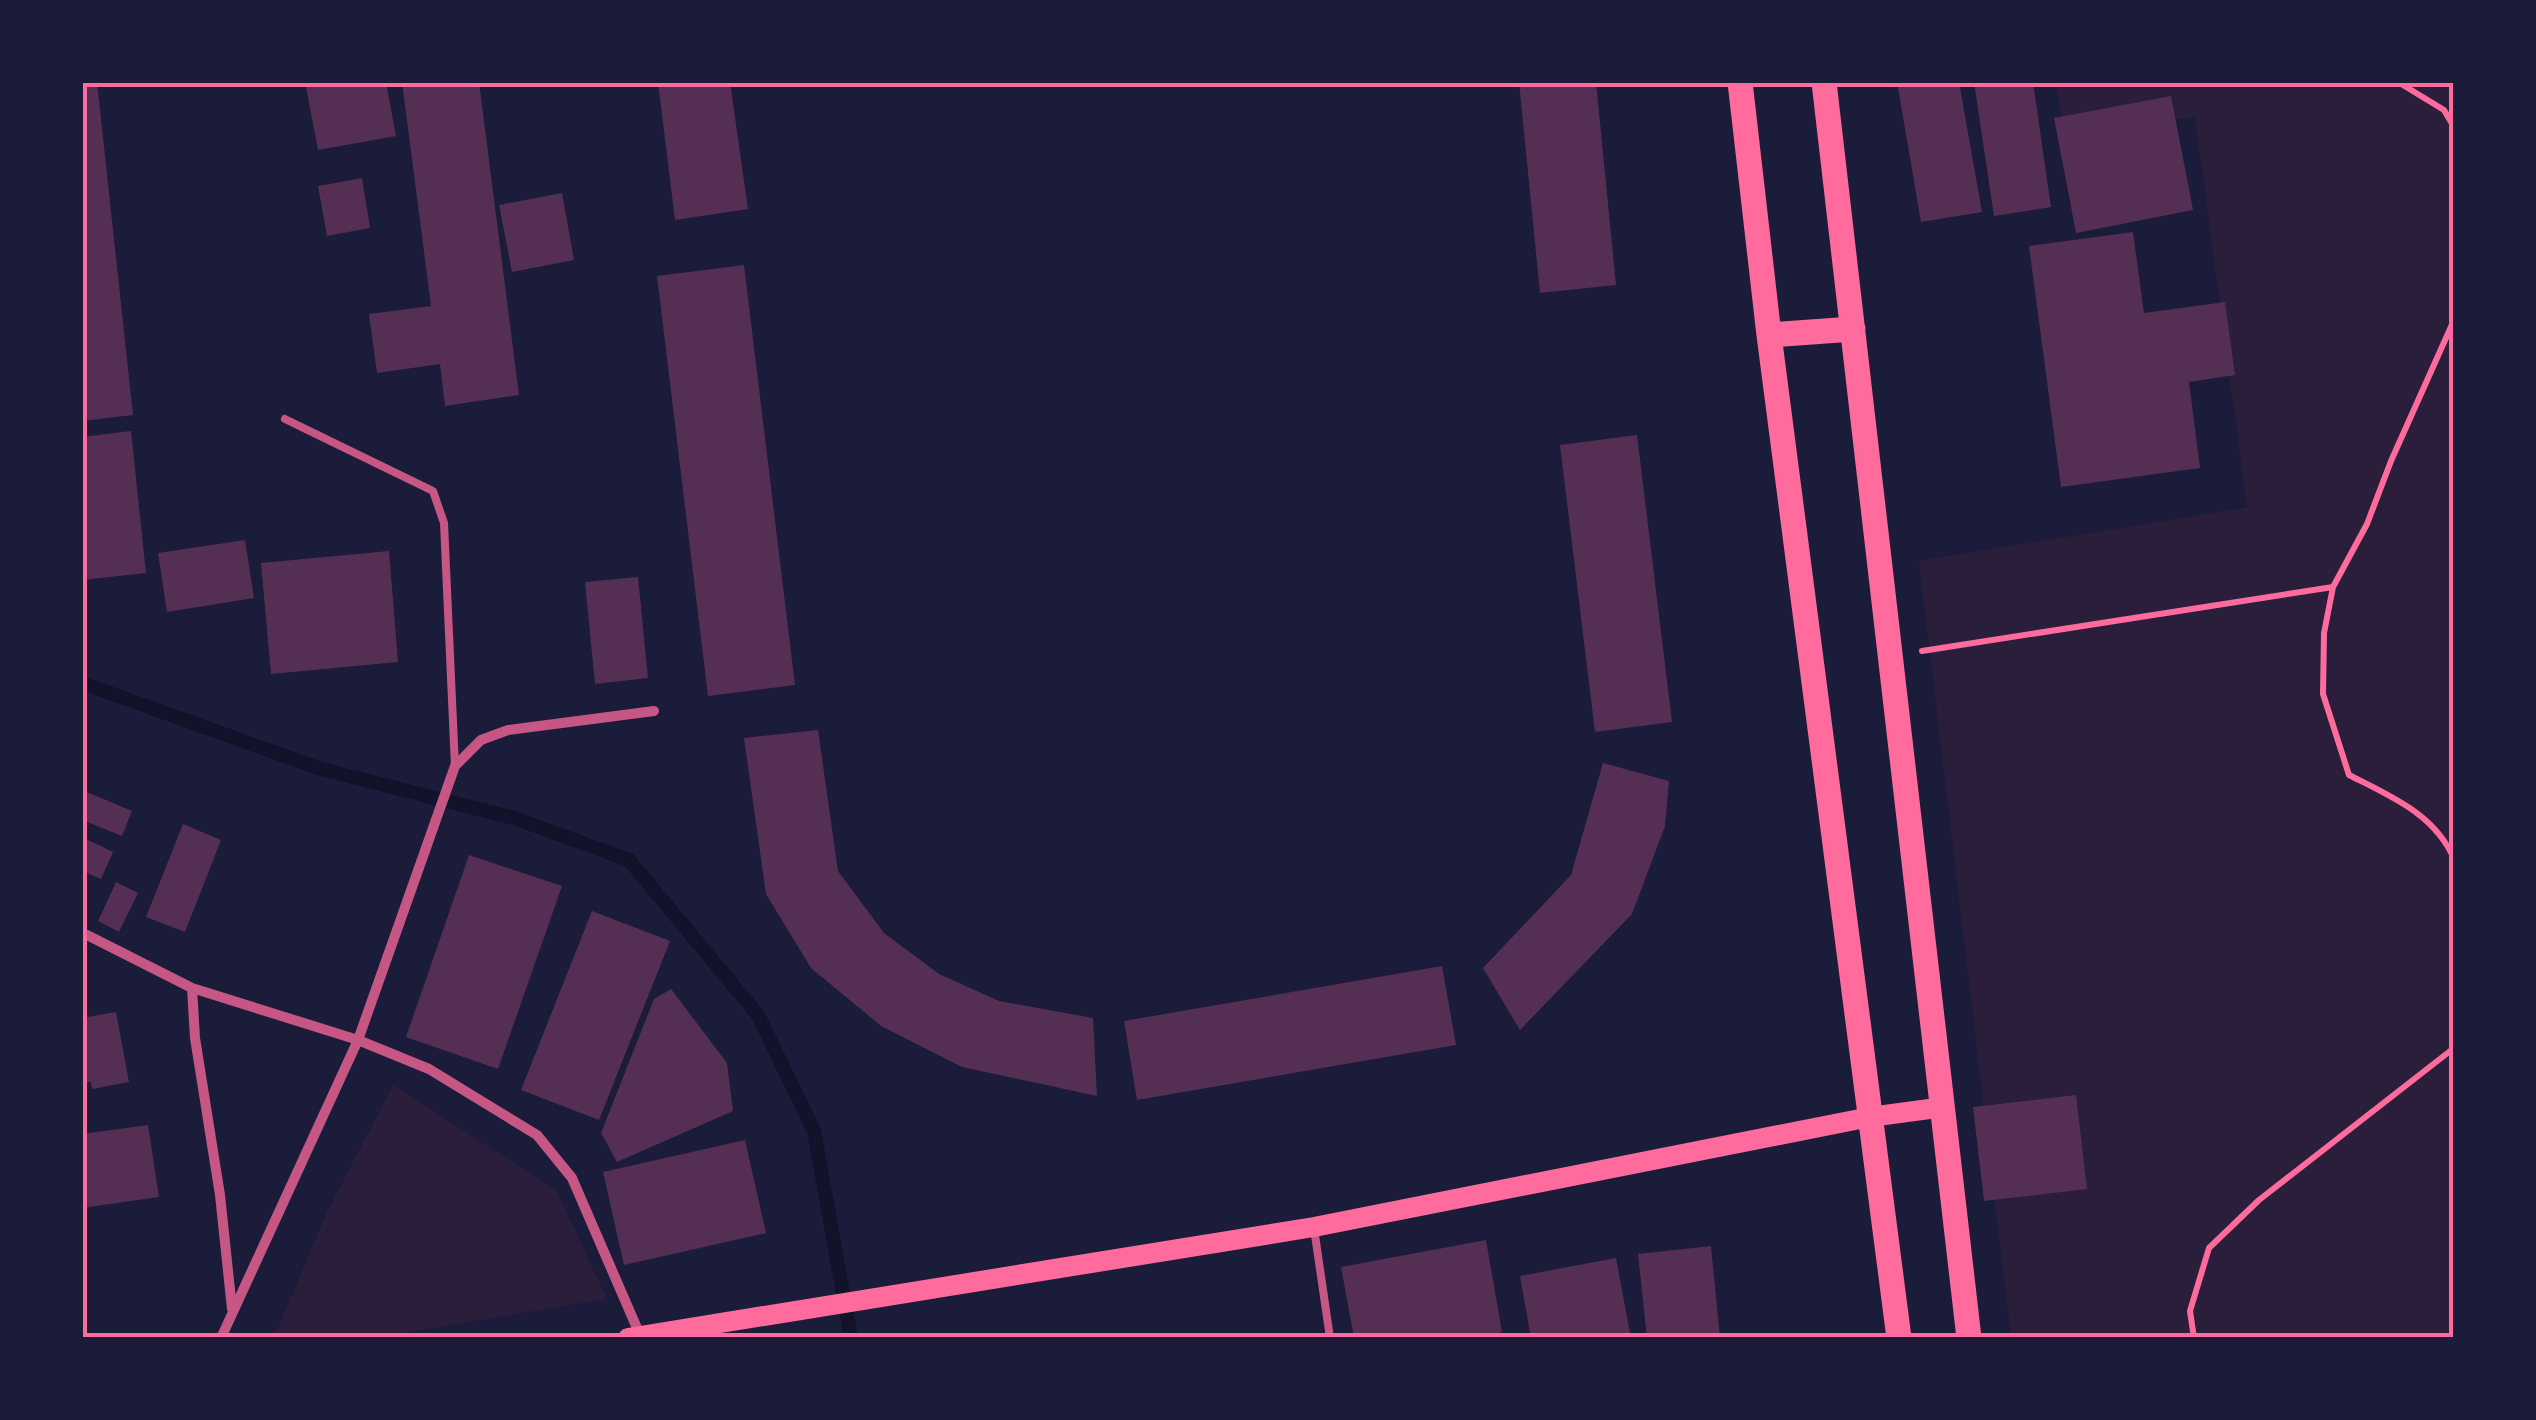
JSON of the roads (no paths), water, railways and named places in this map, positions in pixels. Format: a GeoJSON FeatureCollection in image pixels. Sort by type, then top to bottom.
{"type":"FeatureCollection","features":[{"type":"Feature","properties":{"kind":"main road"},"geometry":{"type":"LineString","coordinates":[[1740,82],[1769,335],[1899,1338]]}},
{"type":"Feature","properties":{"kind":"main road"},"geometry":{"type":"LineString","coordinates":[[1824,82],[1969,1338]]}},
{"type":"Feature","properties":{"kind":"main road"},"geometry":{"type":"LineString","coordinates":[[1769,335],[1853,329]]}},
{"type":"Feature","properties":{"kind":"main road"},"geometry":{"type":"LineString","coordinates":[[634,1336],[1314,1226],[1870,1117],[1944,1107]]}},
{"type":"Feature","properties":{"kind":"street"},"geometry":{"type":"LineString","coordinates":[[221,1338],[358,1040],[455,766],[481,740],[508,730],[654,711]]}},
{"type":"Feature","properties":{"kind":"street"},"geometry":{"type":"LineString","coordinates":[[87,935],[192,988],[358,1040],[428,1070],[537,1135],[572,1178],[634,1336]]}},
{"type":"Feature","properties":{"kind":"street"},"geometry":{"type":"LineString","coordinates":[[192,988],[194,1038],[220,1195],[232,1310]]}},
{"type":"Feature","properties":{"kind":"lane"},"geometry":{"type":"LineString","coordinates":[[285,419],[433,491],[444,523],[455,766]]}},
{"type":"Feature","properties":{"kind":"lane"},"geometry":{"type":"LineString","coordinates":[[1314,1226],[1330,1338]]}},
{"type":"Feature","properties":{"kind":"waterway"},"geometry":{"type":"LineString","coordinates":[[82,683],[321,769],[514,818],[629,860],[758,1015],[814,1131],[851,1338]]}}]}
